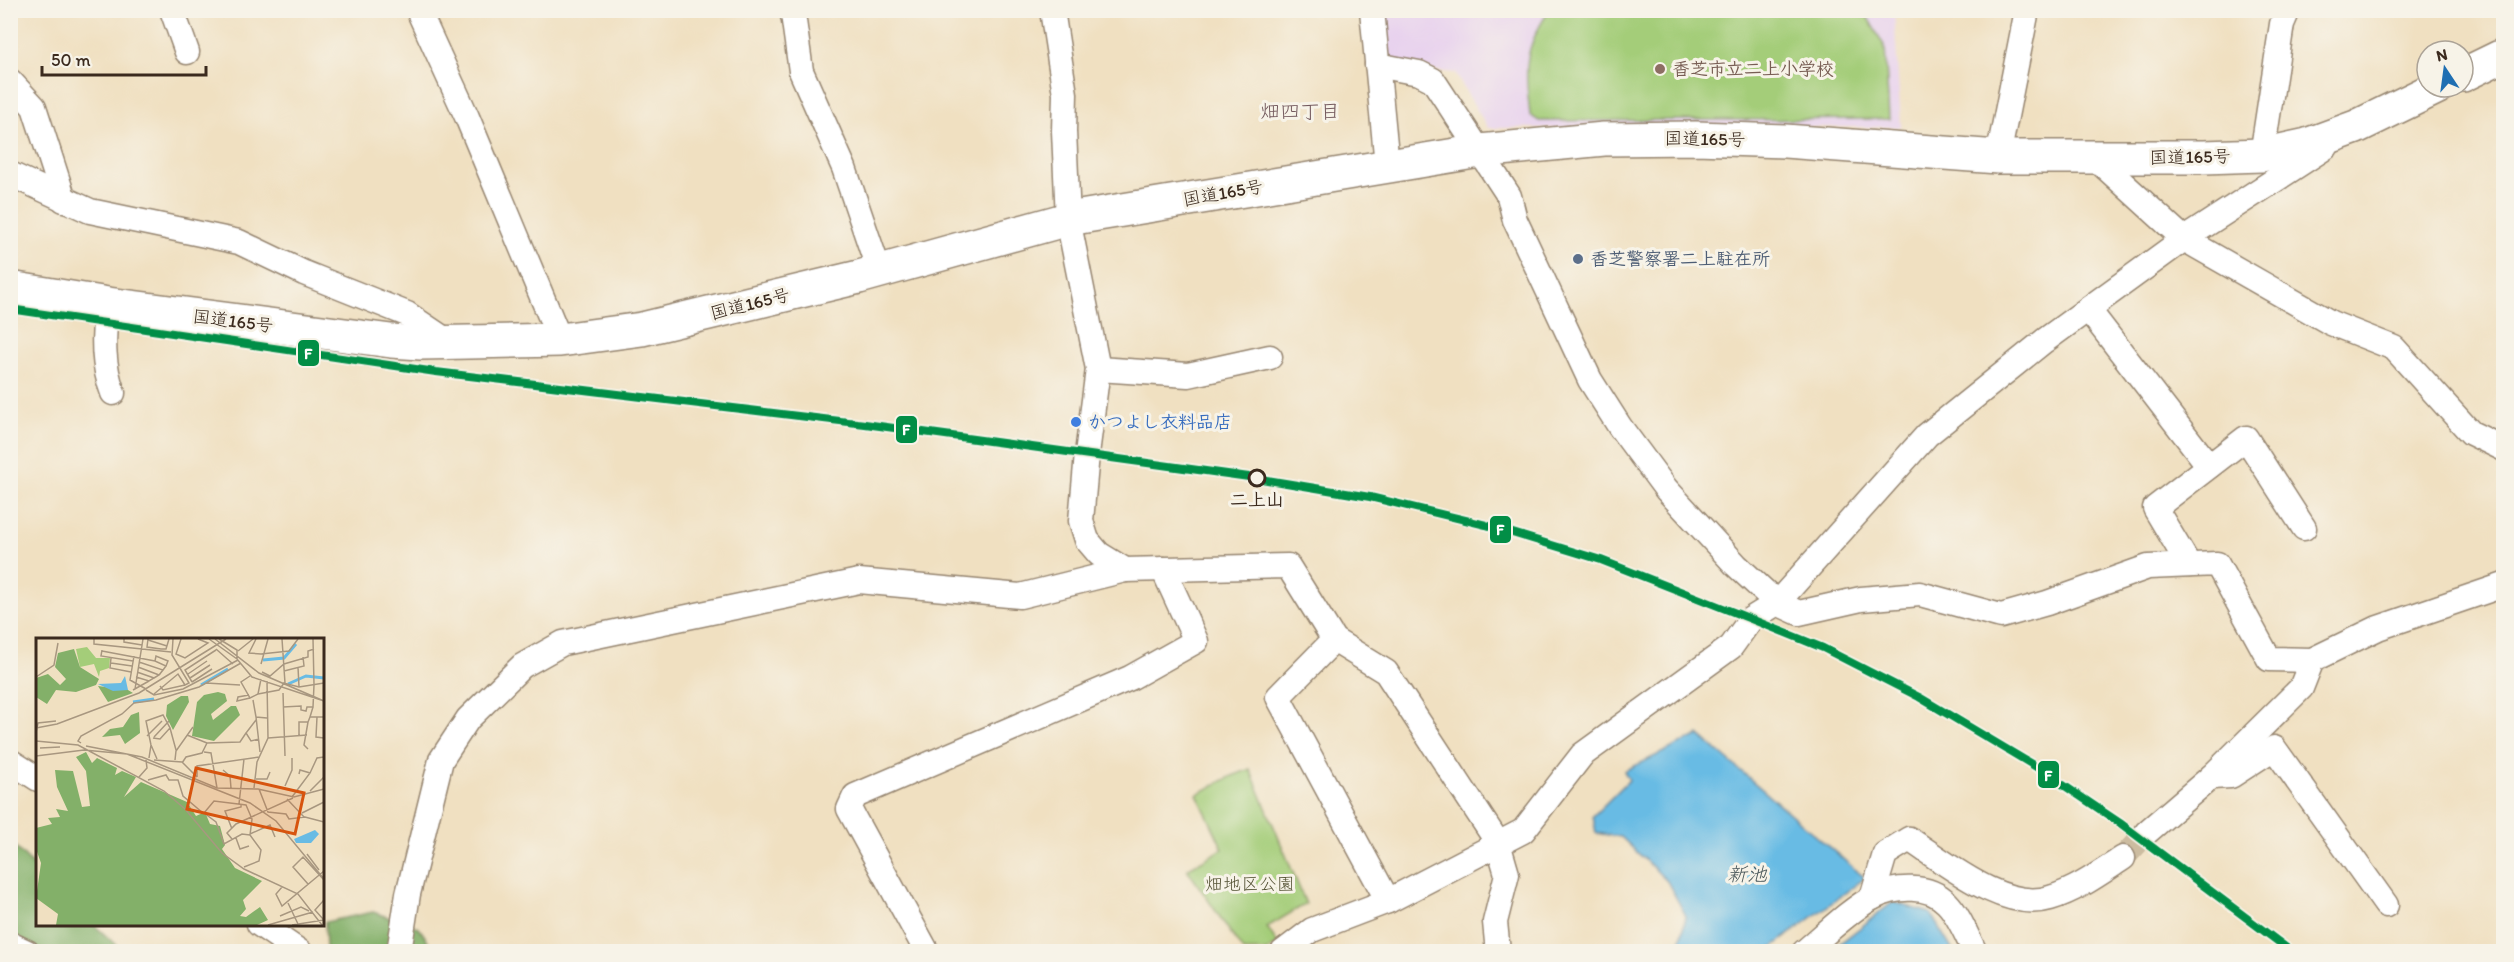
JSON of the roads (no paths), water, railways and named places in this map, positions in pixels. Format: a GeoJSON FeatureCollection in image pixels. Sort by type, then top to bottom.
{"type":"FeatureCollection","features":[{"type":"Feature","properties":{"kind":"highway"},"geometry":{"type":"LineString","coordinates":[[2475,69],[2504,55]]}},
{"type":"Feature","properties":{"kind":"highway","name":"国道165号"},"geometry":{"type":"LineString","coordinates":[[10,288],[108,304],[392,341],[450,343],[560,340],[642,329],[731,309],[1068,219],[1480,151],[1604,139],[1696,138],[1785,141],[1998,157],[2262,155],[2307,145],[2356,127],[2415,98]]}},
{"type":"Feature","properties":{"kind":"street"},"geometry":{"type":"LineString","coordinates":[[172,10],[187,52]]}},
{"type":"Feature","properties":{"kind":"street"},"geometry":{"type":"LineString","coordinates":[[418,10],[467,117],[560,340]]}},
{"type":"Feature","properties":{"kind":"street"},"geometry":{"type":"LineString","coordinates":[[790,10],[793,14],[801,71],[844,168],[879,271]]}},
{"type":"Feature","properties":{"kind":"street"},"geometry":{"type":"LineString","coordinates":[[1052,10],[1065,94],[1064,131],[1068,219],[1098,369],[1081,521],[1087,540],[1099,554],[1125,570]]}},
{"type":"Feature","properties":{"kind":"street"},"geometry":{"type":"LineString","coordinates":[[1372,10],[1387,165]]}},
{"type":"Feature","properties":{"kind":"street"},"geometry":{"type":"LineString","coordinates":[[1998,157],[2027,10]]}},
{"type":"Feature","properties":{"kind":"street"},"geometry":{"type":"LineString","coordinates":[[2262,155],[2282,24],[2288,10]]}},
{"type":"Feature","properties":{"kind":"street"},"geometry":{"type":"LineString","coordinates":[[1377,65],[1419,73],[1433,80],[1509,196],[1515,220],[1590,380],[1620,427],[1666,489],[1736,565],[1777,603],[1799,613],[1861,599],[1920,594],[2001,616],[2047,603],[2148,567],[2217,564],[2269,659],[2312,660],[2378,628],[2504,585]]}},
{"type":"Feature","properties":{"kind":"street"},"geometry":{"type":"LineString","coordinates":[[10,81],[34,107],[64,200]]}},
{"type":"Feature","properties":{"kind":"street"},"geometry":{"type":"LineString","coordinates":[[1282,951],[1312,930],[1388,901],[1523,831],[1582,755],[1731,646],[1751,620],[1777,603],[1927,435],[2044,341],[2184,239],[2356,127]]}},
{"type":"Feature","properties":{"kind":"street"},"geometry":{"type":"LineString","coordinates":[[2095,158],[2184,239],[2331,323],[2394,348],[2471,433],[2504,449]]}},
{"type":"Feature","properties":{"kind":"street"},"geometry":{"type":"LineString","coordinates":[[10,174],[90,211],[239,242],[304,273],[407,314],[450,343]]}},
{"type":"Feature","properties":{"kind":"street"},"geometry":{"type":"LineString","coordinates":[[108,304],[104,323],[104,364],[113,393]]}},
{"type":"Feature","properties":{"kind":"street"},"geometry":{"type":"LineString","coordinates":[[2088,309],[2209,466]]}},
{"type":"Feature","properties":{"kind":"street"},"geometry":{"type":"LineString","coordinates":[[1098,369],[1188,375],[1270,357]]}},
{"type":"Feature","properties":{"kind":"street"},"geometry":{"type":"LineString","coordinates":[[2189,565],[2155,508],[2246,438],[2304,528]]}},
{"type":"Feature","properties":{"kind":"street"},"geometry":{"type":"LineString","coordinates":[[399,951],[408,894],[441,760],[468,719],[522,666],[563,643],[859,581],[1020,596],[1125,570],[1287,566],[1334,640],[1386,672],[1498,843],[1507,874],[1495,922],[1498,951]]}},
{"type":"Feature","properties":{"kind":"street"},"geometry":{"type":"LineString","coordinates":[[927,951],[849,809],[855,796],[1130,678],[1196,640],[1163,569]]}},
{"type":"Feature","properties":{"kind":"street"},"geometry":{"type":"LineString","coordinates":[[1334,640],[1278,697],[1388,901]]}},
{"type":"Feature","properties":{"kind":"street"},"geometry":{"type":"LineString","coordinates":[[2147,832],[2211,777],[2301,688],[2312,660]]}},
{"type":"Feature","properties":{"kind":"street"},"geometry":{"type":"LineString","coordinates":[[2211,777],[2231,776],[2274,748],[2386,905]]}},
{"type":"Feature","properties":{"kind":"street"},"geometry":{"type":"LineString","coordinates":[[10,761],[36,778]]}},
{"type":"Feature","properties":{"kind":"street"},"geometry":{"type":"LineString","coordinates":[[1872,898],[1885,854],[1909,839],[1985,888],[2024,901],[2048,899],[2077,888],[2123,858]]}},
{"type":"Feature","properties":{"kind":"street"},"geometry":{"type":"LineString","coordinates":[[1804,951],[1872,898],[1890,890],[1911,889],[1935,893],[1949,904],[1975,951]]}},
{"type":"Feature","properties":{"kind":"street"},"geometry":{"type":"LineString","coordinates":[[262,926],[300,951]]}},
{"type":"Feature","properties":{"kind":"street"},"geometry":{"type":"LineString","coordinates":[[10,944],[27,951]]}},
{"type":"Feature","properties":{"kind":"water","name":"新池"},"geometry":{"type":"Polygon","coordinates":[[[1699,735],[1865,878],[1767,951],[1678,951],[1686,916],[1667,881],[1621,837],[1596,833],[1593,816],[1629,780],[1624,771],[1699,735]]]}},
{"type":"Feature","properties":{"kind":"water"},"geometry":{"type":"Polygon","coordinates":[[[1893,902],[1930,913],[1953,951],[1829,952],[1893,902]]]}},
{"type":"Feature","properties":{"kind":"tunnel"},"geometry":{"type":"LineString","coordinates":[[2123,858],[2147,832]]}},
{"type":"Feature","properties":{"kind":"place","name":"香芝市立二上小学校"},"geometry":{"type":"Point","coordinates":[1660,69]}},
{"type":"Feature","properties":{"kind":"place","name":"香芝警察署二上駐在所"},"geometry":{"type":"Point","coordinates":[1578,259]}},
{"type":"Feature","properties":{"kind":"place","name":"かつよし衣料品店"},"geometry":{"type":"Point","coordinates":[1076,422]}},
{"type":"Feature","properties":{"kind":"place","name":"二上山"},"geometry":{"type":"Point","coordinates":[1257,478]}},
{"type":"Feature","properties":{"kind":"district","name":"畑四丁目"},"geometry":{"type":"Point","coordinates":[1300,111]}},
{"type":"Feature","properties":{"kind":"park label","name":"畑地区公園"},"geometry":{"type":"Point","coordinates":[1250,884]}}]}
